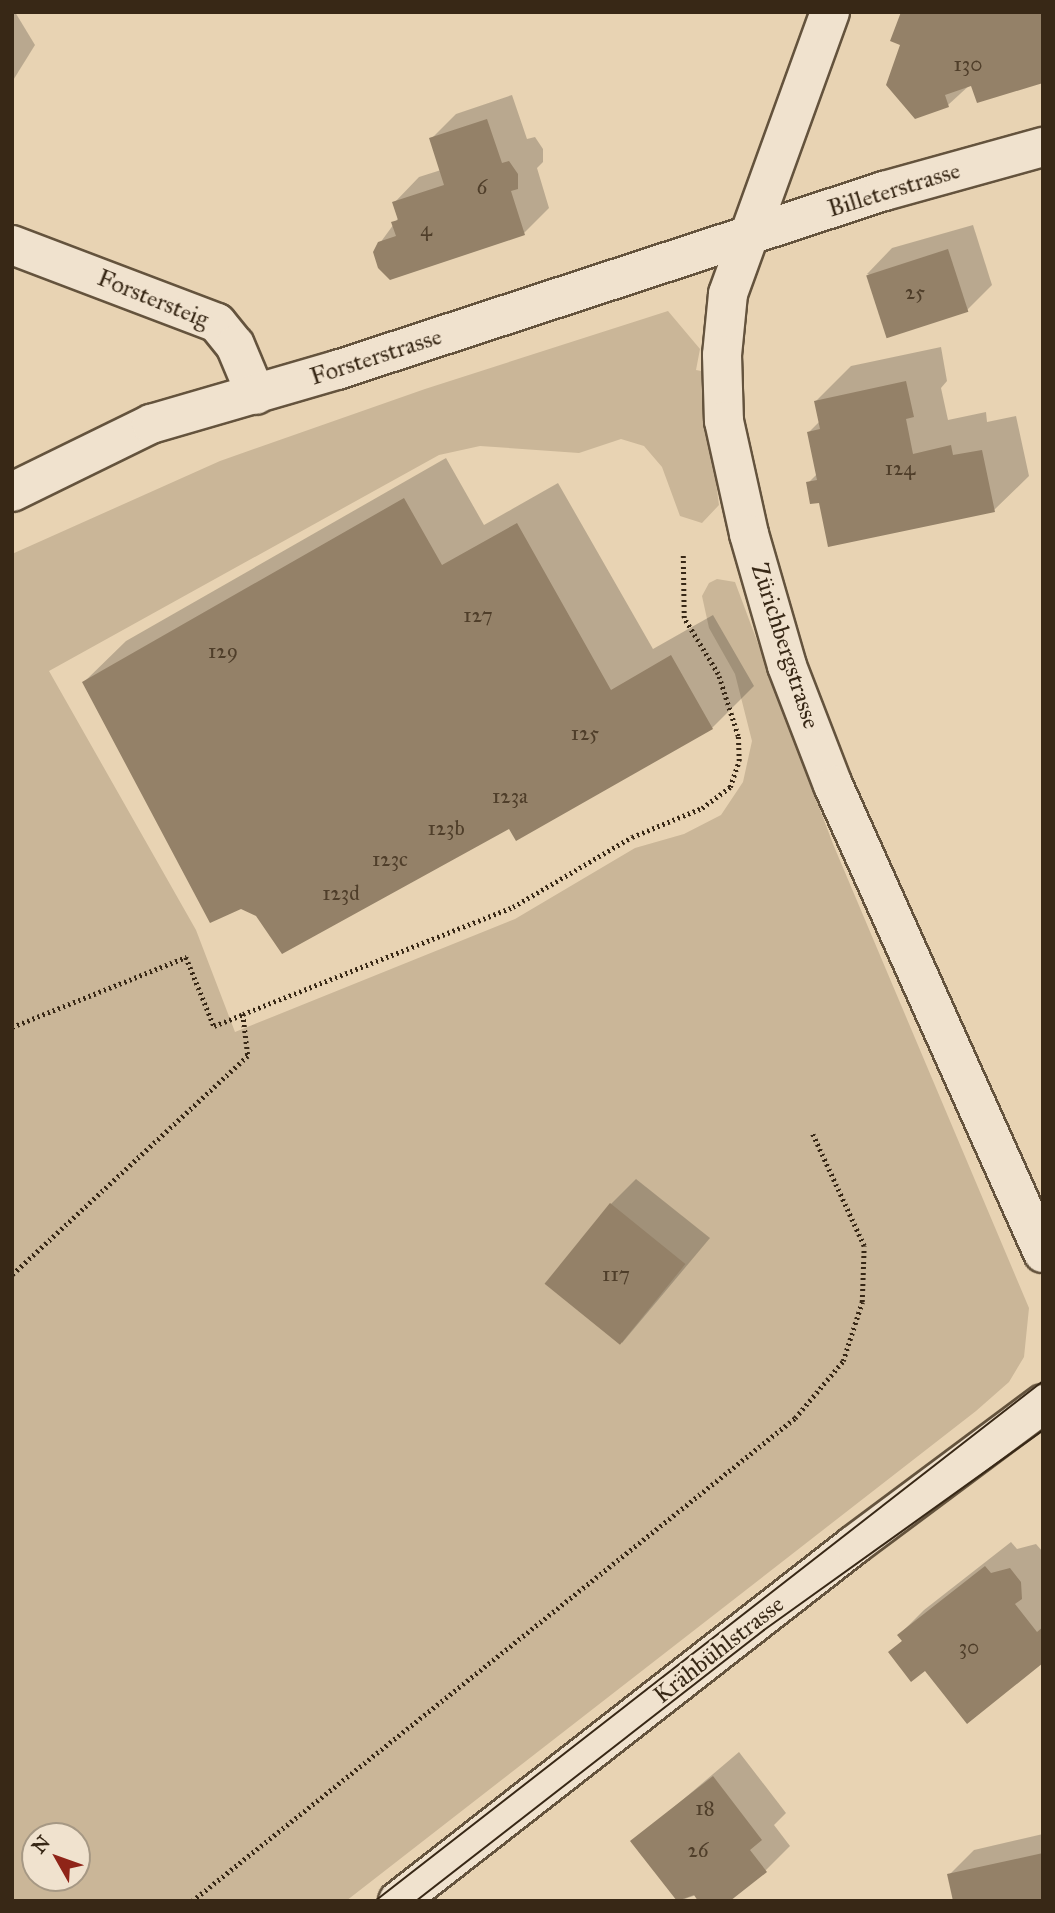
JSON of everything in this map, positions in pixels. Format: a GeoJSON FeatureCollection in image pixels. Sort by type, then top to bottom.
{"type":"FeatureCollection","features":[{"type":"Feature","properties":{"kind":"street","name":"Zürichbergstrasse"},"geometry":{"type":"LineString","coordinates":[[830,12],[728,294],[722,355],[724,421],[758,565],[787,666],[833,785],[1043,1253]]}},
{"type":"Feature","properties":{"kind":"street","name":"Billeterstrasse"},"geometry":{"type":"LineString","coordinates":[[747,236],[884,191],[1043,147]]}},
{"type":"Feature","properties":{"kind":"street","name":"Forsterstrasse"},"geometry":{"type":"LineString","coordinates":[[12,492],[151,424],[256,395],[747,236]]}},
{"type":"Feature","properties":{"kind":"street","name":"Forstersteig"},"geometry":{"type":"LineString","coordinates":[[12,245],[217,323],[235,345],[256,395]]}},
{"type":"Feature","properties":{"kind":"street","name":"Krähbühlstrasse"},"geometry":{"type":"LineString","coordinates":[[398,1901],[854,1545],[1043,1404]]}},
{"type":"Feature","properties":{"kind":"path"},"geometry":{"type":"LineString","coordinates":[[12,1027],[186,957],[214,1026],[513,907],[632,837],[702,807],[730,787],[739,761],[737,736],[718,674],[684,618],[683,552]]}},
{"type":"Feature","properties":{"kind":"path"},"geometry":{"type":"LineString","coordinates":[[12,1275],[248,1056],[243,1014]]}},
{"type":"Feature","properties":{"kind":"path"},"geometry":{"type":"LineString","coordinates":[[192,1901],[785,1426],[843,1361],[862,1302],[864,1246],[812,1133]]}},
{"type":"Feature","properties":{"kind":"shaded area"},"geometry":{"type":"Polygon","coordinates":[[[668,311],[700,349],[696,370],[701,371],[719,505],[702,523],[680,516],[662,467],[644,446],[621,439],[579,453],[480,446],[439,455],[49,671],[196,930],[235,1032],[515,919],[635,848],[684,834],[721,815],[743,782],[752,741],[735,674],[709,628],[702,596],[709,583],[717,579],[735,582],[833,844],[1029,1308],[1024,1357],[1009,1382],[976,1411],[346,1901],[12,1901],[12,554],[220,461],[425,389],[668,311]]]}},
{"type":"Feature","properties":{"kind":"building"},"geometry":{"type":"Polygon","coordinates":[[[901,12],[1043,12],[1043,83],[977,103],[971,86],[945,95],[949,107],[915,119],[886,85],[900,45],[890,41],[901,12]]]}},
{"type":"Feature","properties":{"kind":"building"},"geometry":{"type":"Polygon","coordinates":[[[487,119],[502,163],[509,161],[518,174],[518,189],[511,191],[525,235],[390,280],[378,268],[373,252],[378,242],[396,236],[391,222],[398,220],[392,202],[444,185],[429,138],[487,119]]]}},
{"type":"Feature","properties":{"kind":"building"},"geometry":{"type":"Polygon","coordinates":[[[948,249],[968,312],[887,338],[866,276],[948,249]]]}},
{"type":"Feature","properties":{"kind":"building"},"geometry":{"type":"Polygon","coordinates":[[[906,381],[914,417],[906,419],[913,454],[951,445],[953,455],[982,450],[995,512],[828,547],[819,503],[810,504],[806,482],[817,480],[807,432],[820,429],[814,401],[906,381]]]}},
{"type":"Feature","properties":{"kind":"building"},"geometry":{"type":"Polygon","coordinates":[[[404,498],[442,565],[517,523],[611,690],[671,655],[713,729],[516,841],[509,829],[282,954],[256,916],[241,909],[210,923],[82,682],[404,498]]]}},
{"type":"Feature","properties":{"kind":"building"},"geometry":{"type":"Polygon","coordinates":[[[610,1203],[685,1264],[620,1345],[545,1284],[610,1203]]]}},
{"type":"Feature","properties":{"kind":"building"},"geometry":{"type":"Polygon","coordinates":[[[985,1566],[991,1573],[1010,1568],[1021,1582],[1022,1599],[1015,1604],[1037,1632],[1043,1627],[1043,1663],[967,1724],[925,1671],[911,1682],[888,1652],[902,1641],[897,1635],[985,1566]]]}},
{"type":"Feature","properties":{"kind":"building"},"geometry":{"type":"Polygon","coordinates":[[[713,1776],[762,1840],[750,1850],[767,1872],[730,1901],[698,1901],[694,1895],[677,1901],[630,1841],[713,1776]]]}},
{"type":"Feature","properties":{"kind":"building"},"geometry":{"type":"Polygon","coordinates":[[[1043,1853],[1043,1901],[953,1901],[947,1874],[1043,1853]]]}},
{"type":"Feature","properties":{"kind":"tram line"},"geometry":{"type":"LineString","coordinates":[[375,1901],[1043,1381]]}},
{"type":"Feature","properties":{"kind":"tram line"},"geometry":{"type":"LineString","coordinates":[[416,1901],[764,1630],[1043,1430]]}}]}
